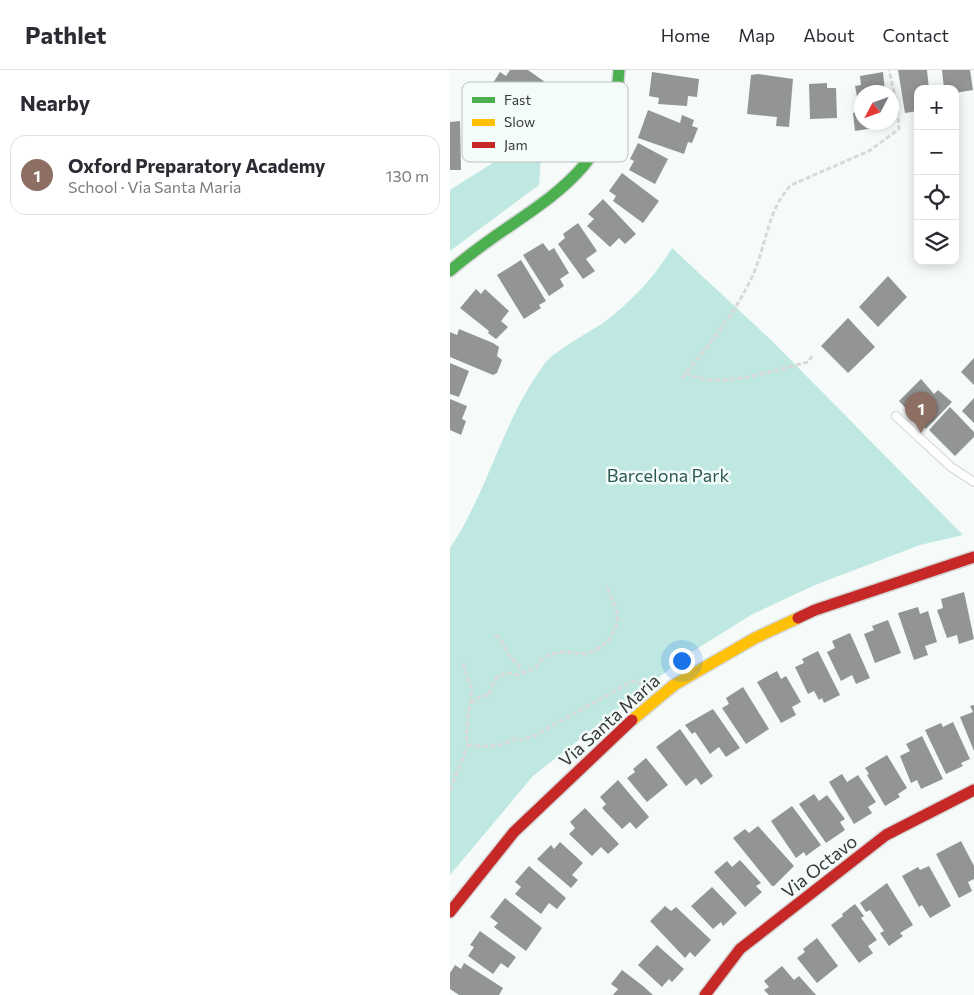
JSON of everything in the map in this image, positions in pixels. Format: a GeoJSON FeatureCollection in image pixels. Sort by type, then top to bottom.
{"type":"FeatureCollection","features":[{"type":"Feature","properties":{"kind":"street"},"geometry":{"type":"LineString","coordinates":[[450,271],[471,252],[566,186],[588,162]]}},
{"type":"Feature","properties":{"kind":"street","name":"Via Santa Maria"},"geometry":{"type":"LineString","coordinates":[[450,912],[514,832],[616,733],[674,685],[755,638],[815,610],[974,557]]}},
{"type":"Feature","properties":{"kind":"street","name":"Via Octavo"},"geometry":{"type":"LineString","coordinates":[[705,995],[740,949],[886,835],[974,790]]}},
{"type":"Feature","properties":{"kind":"lane"},"geometry":{"type":"LineString","coordinates":[[896,416],[950,467],[974,482]]}},
{"type":"Feature","properties":{"kind":"path"},"geometry":{"type":"LineString","coordinates":[[682,378],[720,332],[753,276],[768,226],[781,195],[791,185],[869,151],[898,129],[897,105],[889,70]]}},
{"type":"Feature","properties":{"kind":"path"},"geometry":{"type":"LineString","coordinates":[[686,373],[706,380],[749,376],[808,362],[812,356]]}},
{"type":"Feature","properties":{"kind":"path"},"geometry":{"type":"LineString","coordinates":[[472,702],[483,695],[489,696],[493,682],[499,675],[513,673],[517,675],[536,668],[543,658],[552,654],[562,652],[588,654],[608,642],[618,622],[617,611],[606,584]]}},
{"type":"Feature","properties":{"kind":"path"},"geometry":{"type":"LineString","coordinates":[[496,635],[506,644],[510,656],[516,660],[522,672]]}},
{"type":"Feature","properties":{"kind":"path"},"geometry":{"type":"LineString","coordinates":[[450,790],[462,756],[468,746],[466,735],[472,702],[472,689],[463,664]]}},
{"type":"Feature","properties":{"kind":"path"},"geometry":{"type":"LineString","coordinates":[[468,746],[483,747],[510,743],[516,738],[522,740],[532,737],[629,683],[634,681],[646,687]]}},
{"type":"Feature","properties":{"kind":"green space"},"geometry":{"type":"Polygon","coordinates":[[[494,162],[541,162],[539,185],[450,251],[450,190],[494,162]]]}},
{"type":"Feature","properties":{"kind":"green space","name":"Barcelona Park"},"geometry":{"type":"Polygon","coordinates":[[[672,248],[771,340],[963,535],[920,545],[815,585],[751,615],[690,653],[533,776],[450,875],[450,548],[464,526],[518,407],[546,362],[564,347],[603,323],[623,307],[650,279],[672,248]]]}},
{"type":"Feature","properties":{"kind":"building"},"geometry":{"type":"Polygon","coordinates":[[[510,70],[528,70],[545,82],[494,82],[500,72],[506,76],[510,70]]]}},
{"type":"Feature","properties":{"kind":"building"},"geometry":{"type":"Polygon","coordinates":[[[898,70],[927,70],[929,85],[914,85],[914,112],[905,113],[898,70]]]}},
{"type":"Feature","properties":{"kind":"building"},"geometry":{"type":"Polygon","coordinates":[[[942,70],[970,70],[973,90],[959,92],[959,85],[944,85],[942,70]]]}},
{"type":"Feature","properties":{"kind":"building"},"geometry":{"type":"Polygon","coordinates":[[[652,72],[699,79],[697,97],[688,96],[687,106],[658,104],[659,98],[649,96],[652,72]]]}},
{"type":"Feature","properties":{"kind":"building"},"geometry":{"type":"Polygon","coordinates":[[[883,72],[884,85],[861,85],[860,76],[883,72]]]}},
{"type":"Feature","properties":{"kind":"building"},"geometry":{"type":"Polygon","coordinates":[[[758,74],[793,79],[789,127],[776,126],[777,117],[747,114],[751,75],[758,74]]]}},
{"type":"Feature","properties":{"kind":"building"},"geometry":{"type":"Polygon","coordinates":[[[827,83],[827,88],[836,88],[837,118],[810,119],[809,84],[827,83]]]}},
{"type":"Feature","properties":{"kind":"building"},"geometry":{"type":"Polygon","coordinates":[[[648,110],[680,123],[682,115],[694,120],[692,126],[698,128],[692,143],[688,142],[684,154],[638,138],[648,110]]]}},
{"type":"Feature","properties":{"kind":"building"},"geometry":{"type":"Polygon","coordinates":[[[460,121],[461,170],[450,170],[450,122],[460,121]]]}},
{"type":"Feature","properties":{"kind":"building"},"geometry":{"type":"Polygon","coordinates":[[[638,143],[668,159],[655,184],[629,170],[634,161],[630,159],[638,143]]]}},
{"type":"Feature","properties":{"kind":"building"},"geometry":{"type":"Polygon","coordinates":[[[622,173],[659,201],[643,223],[613,201],[616,196],[609,191],[622,173]]]}},
{"type":"Feature","properties":{"kind":"building"},"geometry":{"type":"Polygon","coordinates":[[[603,199],[636,234],[625,244],[619,238],[610,247],[587,226],[594,219],[588,214],[603,199]]]}},
{"type":"Feature","properties":{"kind":"building"},"geometry":{"type":"Polygon","coordinates":[[[578,223],[597,251],[586,259],[595,271],[583,279],[558,244],[565,238],[563,234],[578,223]]]}},
{"type":"Feature","properties":{"kind":"building"},"geometry":{"type":"Polygon","coordinates":[[[543,243],[549,251],[554,248],[569,273],[560,279],[564,286],[549,296],[523,255],[543,243]]]}},
{"type":"Feature","properties":{"kind":"building"},"geometry":{"type":"Polygon","coordinates":[[[521,260],[546,301],[539,305],[541,308],[524,319],[497,275],[521,260]]]}},
{"type":"Feature","properties":{"kind":"building"},"geometry":{"type":"Polygon","coordinates":[[[888,276],[907,297],[878,327],[859,307],[888,276]]]}},
{"type":"Feature","properties":{"kind":"building"},"geometry":{"type":"Polygon","coordinates":[[[476,289],[481,294],[485,289],[509,311],[501,321],[508,327],[496,339],[460,308],[476,289]]]}},
{"type":"Feature","properties":{"kind":"building"},"geometry":{"type":"Polygon","coordinates":[[[848,318],[875,347],[848,373],[821,346],[848,318]]]}},
{"type":"Feature","properties":{"kind":"building"},"geometry":{"type":"Polygon","coordinates":[[[459,329],[499,347],[497,356],[502,360],[497,373],[493,375],[450,357],[450,332],[457,335],[459,329]]]}},
{"type":"Feature","properties":{"kind":"building"},"geometry":{"type":"Polygon","coordinates":[[[974,358],[974,385],[961,372],[974,358]]]}},
{"type":"Feature","properties":{"kind":"building"},"geometry":{"type":"Polygon","coordinates":[[[450,363],[469,371],[459,397],[450,394],[450,363]]]}},
{"type":"Feature","properties":{"kind":"building"},"geometry":{"type":"Polygon","coordinates":[[[921,379],[934,394],[938,390],[952,402],[926,429],[912,416],[924,404],[912,415],[899,401],[921,379]]]}},
{"type":"Feature","properties":{"kind":"building"},"geometry":{"type":"Polygon","coordinates":[[[974,398],[974,423],[962,411],[974,398]]]}},
{"type":"Feature","properties":{"kind":"building"},"geometry":{"type":"Polygon","coordinates":[[[450,399],[467,406],[462,419],[466,421],[461,435],[450,430],[450,399]]]}},
{"type":"Feature","properties":{"kind":"building"},"geometry":{"type":"Polygon","coordinates":[[[950,407],[974,432],[974,437],[955,456],[929,430],[950,407]]]}},
{"type":"Feature","properties":{"kind":"building"},"geometry":{"type":"Polygon","coordinates":[[[964,592],[974,639],[959,644],[957,635],[947,638],[937,610],[943,608],[941,599],[964,592]]]}},
{"type":"Feature","properties":{"kind":"building"},"geometry":{"type":"Polygon","coordinates":[[[918,607],[920,614],[928,611],[937,642],[925,646],[928,655],[914,660],[898,613],[918,607]]]}},
{"type":"Feature","properties":{"kind":"building"},"geometry":{"type":"Polygon","coordinates":[[[888,620],[901,653],[875,663],[864,634],[874,630],[872,626],[888,620]]]}},
{"type":"Feature","properties":{"kind":"building"},"geometry":{"type":"Polygon","coordinates":[[[850,633],[870,678],[856,684],[852,675],[841,681],[827,652],[835,648],[832,641],[850,633]]]}},
{"type":"Feature","properties":{"kind":"building"},"geometry":{"type":"Polygon","coordinates":[[[818,651],[840,695],[824,703],[822,698],[819,700],[814,691],[808,694],[795,667],[804,663],[802,659],[818,651]]]}},
{"type":"Feature","properties":{"kind":"building"},"geometry":{"type":"Polygon","coordinates":[[[777,671],[781,679],[786,676],[801,702],[792,707],[796,715],[781,723],[757,682],[777,671]]]}},
{"type":"Feature","properties":{"kind":"building"},"geometry":{"type":"Polygon","coordinates":[[[743,687],[769,729],[746,744],[722,708],[729,704],[726,698],[743,687]]]}},
{"type":"Feature","properties":{"kind":"building"},"geometry":{"type":"Polygon","coordinates":[[[974,705],[974,751],[960,717],[973,712],[970,706],[974,705]]]}},
{"type":"Feature","properties":{"kind":"building"},"geometry":{"type":"Polygon","coordinates":[[[713,709],[740,748],[726,757],[719,747],[710,754],[695,732],[692,734],[685,725],[713,709]]]}},
{"type":"Feature","properties":{"kind":"building"},"geometry":{"type":"Polygon","coordinates":[[[953,722],[970,759],[961,763],[963,766],[946,774],[925,730],[941,723],[943,727],[953,722]]]}},
{"type":"Feature","properties":{"kind":"building"},"geometry":{"type":"Polygon","coordinates":[[[680,729],[713,776],[701,785],[696,778],[686,786],[656,747],[680,729]]]}},
{"type":"Feature","properties":{"kind":"building"},"geometry":{"type":"Polygon","coordinates":[[[922,736],[943,779],[921,789],[917,780],[911,783],[900,756],[910,751],[906,744],[922,736]]]}},
{"type":"Feature","properties":{"kind":"building"},"geometry":{"type":"Polygon","coordinates":[[[887,755],[907,788],[898,794],[900,797],[885,806],[865,768],[887,755]]]}},
{"type":"Feature","properties":{"kind":"building"},"geometry":{"type":"Polygon","coordinates":[[[646,758],[668,785],[647,802],[627,778],[635,772],[633,769],[646,758]]]}},
{"type":"Feature","properties":{"kind":"building"},"geometry":{"type":"Polygon","coordinates":[[[842,774],[847,782],[858,775],[876,802],[868,807],[872,813],[854,824],[829,782],[842,774]]]}},
{"type":"Feature","properties":{"kind":"building"},"geometry":{"type":"Polygon","coordinates":[[[618,780],[649,817],[636,829],[630,822],[622,829],[602,808],[606,804],[600,797],[618,780]]]}},
{"type":"Feature","properties":{"kind":"building"},"geometry":{"type":"Polygon","coordinates":[[[814,794],[819,801],[827,795],[845,819],[840,822],[845,830],[826,843],[799,804],[814,794]]]}},
{"type":"Feature","properties":{"kind":"building"},"geometry":{"type":"Polygon","coordinates":[[[792,806],[821,845],[806,856],[804,852],[796,858],[771,821],[792,806]]]}},
{"type":"Feature","properties":{"kind":"building"},"geometry":{"type":"Polygon","coordinates":[[[585,808],[619,844],[608,854],[601,847],[592,856],[569,834],[575,828],[570,822],[585,808]]]}},
{"type":"Feature","properties":{"kind":"building"},"geometry":{"type":"Polygon","coordinates":[[[758,826],[794,866],[774,886],[772,886],[733,838],[745,829],[749,833],[758,826]]]}},
{"type":"Feature","properties":{"kind":"building"},"geometry":{"type":"Polygon","coordinates":[[[961,841],[974,866],[974,879],[968,882],[972,891],[959,898],[936,854],[961,841]]]}},
{"type":"Feature","properties":{"kind":"building"},"geometry":{"type":"Polygon","coordinates":[[[560,842],[583,863],[572,875],[578,880],[571,888],[537,859],[551,845],[554,849],[560,842]]]}},
{"type":"Feature","properties":{"kind":"building"},"geometry":{"type":"Polygon","coordinates":[[[740,860],[761,883],[756,886],[762,892],[745,907],[714,872],[727,861],[732,867],[740,860]]]}},
{"type":"Feature","properties":{"kind":"building"},"geometry":{"type":"Polygon","coordinates":[[[529,866],[566,898],[557,909],[549,903],[541,914],[515,894],[521,887],[515,882],[529,866]]]}},
{"type":"Feature","properties":{"kind":"building"},"geometry":{"type":"Polygon","coordinates":[[[929,866],[951,906],[930,918],[922,905],[919,907],[902,876],[918,867],[920,870],[929,866]]]}},
{"type":"Feature","properties":{"kind":"building"},"geometry":{"type":"Polygon","coordinates":[[[887,883],[913,925],[900,933],[903,936],[889,946],[880,933],[884,931],[870,910],[866,912],[860,903],[887,883]]]}},
{"type":"Feature","properties":{"kind":"building"},"geometry":{"type":"Polygon","coordinates":[[[712,887],[737,913],[723,926],[721,922],[713,929],[691,906],[712,887]]]}},
{"type":"Feature","properties":{"kind":"building"},"geometry":{"type":"Polygon","coordinates":[[[505,898],[542,928],[526,951],[494,927],[498,923],[490,917],[505,898]]]}},
{"type":"Feature","properties":{"kind":"building"},"geometry":{"type":"Polygon","coordinates":[[[855,904],[864,916],[861,918],[877,940],[868,946],[873,953],[859,963],[831,925],[855,904]]]}},
{"type":"Feature","properties":{"kind":"building"},"geometry":{"type":"Polygon","coordinates":[[[665,906],[671,911],[676,907],[711,940],[695,957],[690,952],[685,958],[650,921],[665,906]]]}},
{"type":"Feature","properties":{"kind":"building"},"geometry":{"type":"Polygon","coordinates":[[[480,931],[516,957],[508,968],[501,963],[493,974],[468,956],[474,947],[470,945],[480,931]]]}},
{"type":"Feature","properties":{"kind":"building"},"geometry":{"type":"Polygon","coordinates":[[[817,938],[838,966],[817,983],[797,958],[805,952],[803,949],[817,938]]]}},
{"type":"Feature","properties":{"kind":"building"},"geometry":{"type":"Polygon","coordinates":[[[657,945],[684,969],[672,982],[669,979],[662,987],[638,965],[657,945]]]}},
{"type":"Feature","properties":{"kind":"building"},"geometry":{"type":"Polygon","coordinates":[[[464,963],[503,988],[499,995],[459,995],[450,989],[450,973],[455,965],[461,969],[464,963]]]}},
{"type":"Feature","properties":{"kind":"building"},"geometry":{"type":"Polygon","coordinates":[[[782,966],[794,980],[799,976],[816,995],[769,995],[764,990],[769,987],[764,981],[782,966]]]}},
{"type":"Feature","properties":{"kind":"building"},"geometry":{"type":"Polygon","coordinates":[[[622,970],[653,995],[613,995],[618,989],[611,984],[622,970]]]}},
{"type":"Feature","properties":{"kind":"traffic: fast"},"geometry":{"type":"LineString","coordinates":[[617,82],[619,70]]}},
{"type":"Feature","properties":{"kind":"traffic: fast"},"geometry":{"type":"LineString","coordinates":[[450,271],[478,248],[560,189],[586,162]]}},
{"type":"Feature","properties":{"kind":"traffic: slow"},"geometry":{"type":"LineString","coordinates":[[632,720],[674,685],[755,638],[798,618]]}},
{"type":"Feature","properties":{"kind":"traffic: jam"},"geometry":{"type":"LineString","coordinates":[[798,618],[815,610],[974,557]]}},
{"type":"Feature","properties":{"kind":"traffic: jam"},"geometry":{"type":"LineString","coordinates":[[450,912],[514,832],[632,720]]}},
{"type":"Feature","properties":{"kind":"traffic: jam"},"geometry":{"type":"LineString","coordinates":[[705,995],[740,949],[886,835],[974,790]]}},
{"type":"Feature","properties":{"kind":"place","name":"Oxford Preparatory Academy"},"geometry":{"type":"Point","coordinates":[921,433]}}]}
